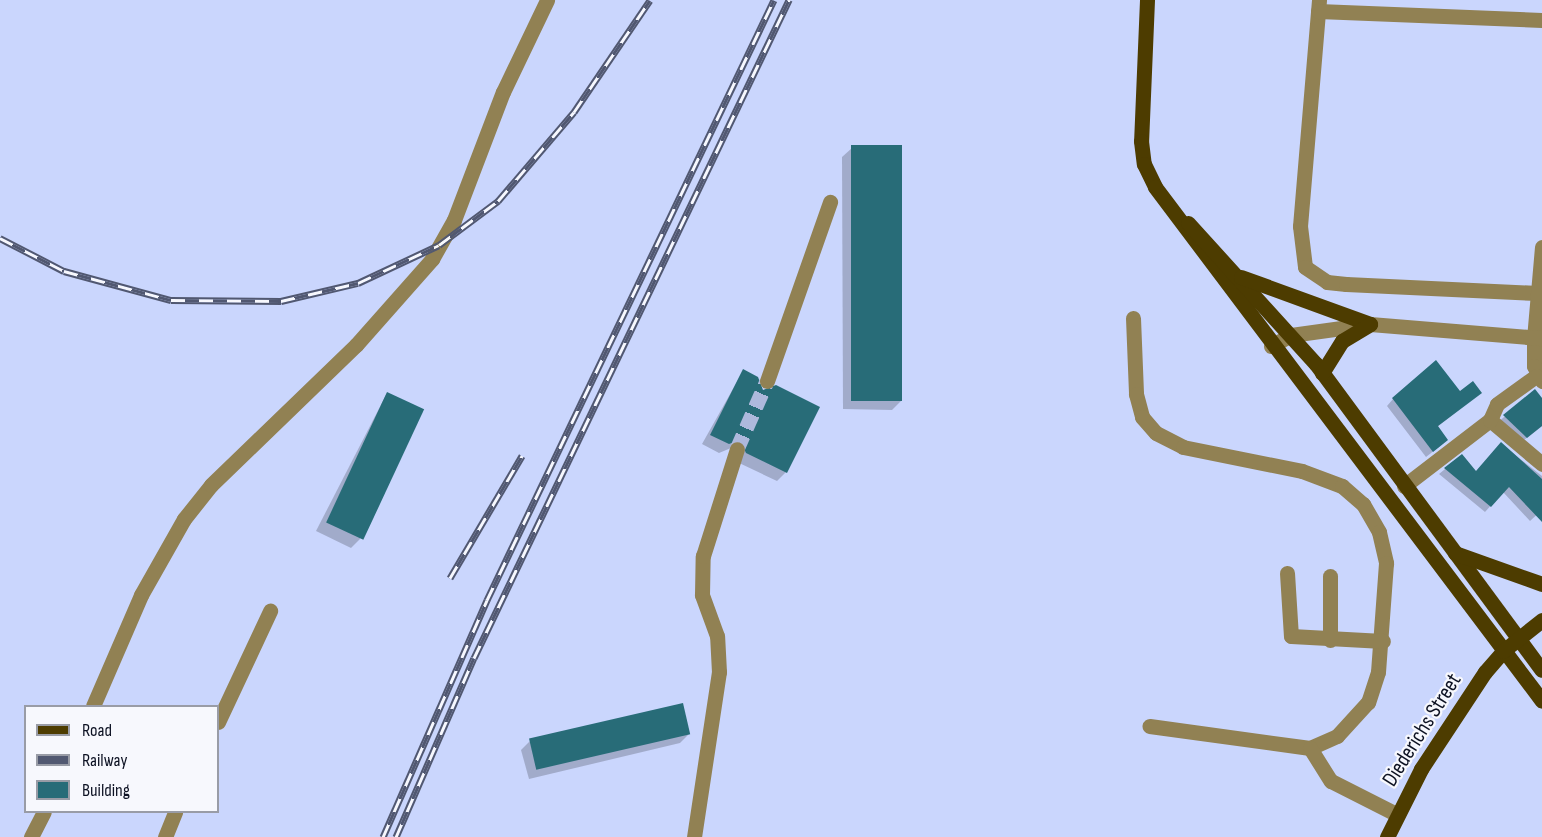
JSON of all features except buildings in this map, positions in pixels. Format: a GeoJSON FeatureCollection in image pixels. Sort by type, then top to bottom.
{"type":"FeatureCollection","features":[{"type":"Feature","properties":{"kind":"main road"},"geometry":{"type":"LineString","coordinates":[[1147,0],[1144,164],[1173,213],[1271,346],[1542,701]]}},
{"type":"Feature","properties":{"kind":"main road"},"geometry":{"type":"LineString","coordinates":[[1173,213],[1238,276],[1322,373],[1452,552],[1542,670]]}},
{"type":"Feature","properties":{"kind":"main road"},"geometry":{"type":"LineString","coordinates":[[1238,276],[1370,324]]}},
{"type":"Feature","properties":{"kind":"main road"},"geometry":{"type":"LineString","coordinates":[[1322,373],[1342,341],[1370,324]]}},
{"type":"Feature","properties":{"kind":"main road"},"geometry":{"type":"LineString","coordinates":[[1452,552],[1542,584]]}},
{"type":"Feature","properties":{"kind":"main road","name":"Diederichs Street"},"geometry":{"type":"LineString","coordinates":[[1387,837],[1396,814],[1454,717],[1503,651],[1542,620]]}},
{"type":"Feature","properties":{"kind":"street"},"geometry":{"type":"LineString","coordinates":[[93,705],[141,595],[184,519],[211,484],[356,345],[432,259],[454,220],[503,92],[547,0]]}},
{"type":"Feature","properties":{"kind":"street"},"geometry":{"type":"LineString","coordinates":[[1538,293],[1327,282],[1305,267],[1300,226],[1318,6],[1542,20]]}},
{"type":"Feature","properties":{"kind":"street"},"geometry":{"type":"LineString","coordinates":[[767,381],[830,202]]}},
{"type":"Feature","properties":{"kind":"street"},"geometry":{"type":"LineString","coordinates":[[1404,486],[1490,420],[1497,404],[1539,378],[1538,293],[1542,247]]}},
{"type":"Feature","properties":{"kind":"street"},"geometry":{"type":"LineString","coordinates":[[1133,318],[1136,394],[1142,417],[1156,434],[1183,447],[1302,471],[1342,486],[1363,504],[1379,532],[1386,563],[1383,641],[1368,702],[1337,736],[1310,748],[1149,726]]}},
{"type":"Feature","properties":{"kind":"street"},"geometry":{"type":"LineString","coordinates":[[1271,346],[1291,335],[1370,324],[1538,338]]}},
{"type":"Feature","properties":{"kind":"street"},"geometry":{"type":"LineString","coordinates":[[1490,420],[1542,464]]}},
{"type":"Feature","properties":{"kind":"street"},"geometry":{"type":"LineString","coordinates":[[694,837],[719,672],[717,636],[702,595],[704,556],[737,449]]}},
{"type":"Feature","properties":{"kind":"street"},"geometry":{"type":"LineString","coordinates":[[1287,573],[1291,636],[1330,640],[1383,641]]}},
{"type":"Feature","properties":{"kind":"street"},"geometry":{"type":"LineString","coordinates":[[1330,576],[1330,640]]}},
{"type":"Feature","properties":{"kind":"street"},"geometry":{"type":"LineString","coordinates":[[219,720],[270,611]]}},
{"type":"Feature","properties":{"kind":"street"},"geometry":{"type":"LineString","coordinates":[[1310,748],[1331,781],[1396,814]]}},
{"type":"Feature","properties":{"kind":"street"},"geometry":{"type":"LineString","coordinates":[[31,837],[43,813]]}},
{"type":"Feature","properties":{"kind":"street"},"geometry":{"type":"LineString","coordinates":[[165,837],[175,813]]}},
{"type":"Feature","properties":{"kind":"tunnel"},"geometry":{"type":"LineString","coordinates":[[737,449],[767,381]]}},
{"type":"Feature","properties":{"kind":"railway"},"geometry":{"type":"LineString","coordinates":[[0,238],[64,271],[171,300],[281,301],[358,283],[439,245],[498,201],[574,112],[650,0]]}},
{"type":"Feature","properties":{"kind":"railway"},"geometry":{"type":"LineString","coordinates":[[383,837],[487,600],[774,0]]}},
{"type":"Feature","properties":{"kind":"railway"},"geometry":{"type":"LineString","coordinates":[[396,837],[474,658],[789,0]]}},
{"type":"Feature","properties":{"kind":"railway"},"geometry":{"type":"LineString","coordinates":[[450,578],[522,456]]}}]}
